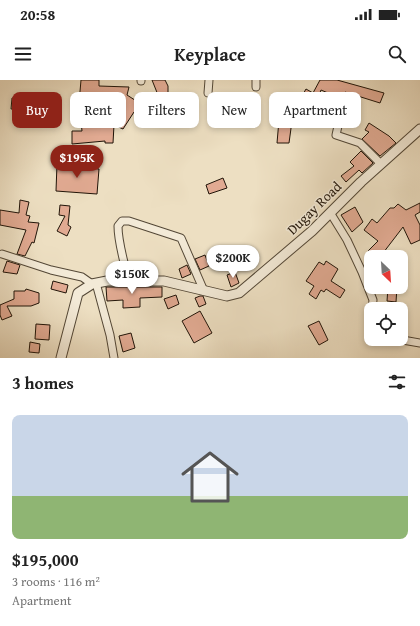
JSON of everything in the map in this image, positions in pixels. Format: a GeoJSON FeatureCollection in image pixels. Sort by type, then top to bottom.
{"type":"FeatureCollection","features":[{"type":"Feature","properties":{"kind":"street"},"geometry":{"type":"LineString","coordinates":[[208,92],[209,80]]}},
{"type":"Feature","properties":{"kind":"street"},"geometry":{"type":"LineString","coordinates":[[338,128],[336,135],[360,143],[381,164]]}},
{"type":"Feature","properties":{"kind":"street","name":"Dugay Road"},"geometry":{"type":"LineString","coordinates":[[94,284],[107,280],[164,281],[227,296],[239,293],[331,214],[342,200],[420,129]]}},
{"type":"Feature","properties":{"kind":"street"},"geometry":{"type":"LineString","coordinates":[[331,214],[347,240],[362,272],[373,302]]}},
{"type":"Feature","properties":{"kind":"street"},"geometry":{"type":"LineString","coordinates":[[128,281],[125,261],[118,236],[118,226],[122,221],[129,221],[181,238],[204,291]]}},
{"type":"Feature","properties":{"kind":"street"},"geometry":{"type":"LineString","coordinates":[[2,254],[51,270],[82,277],[94,284],[110,335],[114,358]]}},
{"type":"Feature","properties":{"kind":"street"},"geometry":{"type":"LineString","coordinates":[[61,358],[78,293],[94,284]]}},
{"type":"Feature","properties":{"kind":"street"},"geometry":{"type":"LineString","coordinates":[[408,341],[420,344]]}},
{"type":"Feature","properties":{"kind":"building"},"geometry":{"type":"Polygon","coordinates":[[[81,80],[99,80],[99,86],[129,87],[127,95],[134,100],[134,112],[126,124],[126,92],[80,92],[81,80]]]}},
{"type":"Feature","properties":{"kind":"building"},"geometry":{"type":"Polygon","coordinates":[[[152,80],[165,80],[168,86],[168,92],[157,92],[152,80]]]}},
{"type":"Feature","properties":{"kind":"building"},"geometry":{"type":"Polygon","coordinates":[[[320,80],[337,80],[384,93],[380,103],[361,97],[361,92],[326,92],[321,90],[320,92],[314,92],[320,80]]]}},
{"type":"Feature","properties":{"kind":"building"},"geometry":{"type":"Polygon","coordinates":[[[306,89],[311,92],[304,92],[306,89]]]}},
{"type":"Feature","properties":{"kind":"building"},"geometry":{"type":"Polygon","coordinates":[[[369,123],[389,136],[396,143],[380,156],[362,139],[369,132],[365,130],[369,123]]]}},
{"type":"Feature","properties":{"kind":"building"},"geometry":{"type":"Polygon","coordinates":[[[82,128],[114,128],[113,143],[105,143],[105,141],[72,144],[72,131],[82,131],[82,128]]]}},
{"type":"Feature","properties":{"kind":"building"},"geometry":{"type":"Polygon","coordinates":[[[278,128],[291,128],[289,143],[277,143],[278,128]]]}},
{"type":"Feature","properties":{"kind":"building"},"geometry":{"type":"Polygon","coordinates":[[[361,151],[373,163],[362,173],[359,170],[346,182],[341,176],[354,166],[350,162],[361,151]]]}},
{"type":"Feature","properties":{"kind":"building"},"geometry":{"type":"Polygon","coordinates":[[[57,164],[99,169],[97,194],[56,191],[57,164]]]}},
{"type":"Feature","properties":{"kind":"building"},"geometry":{"type":"Polygon","coordinates":[[[223,178],[227,188],[209,194],[206,185],[223,178]]]}},
{"type":"Feature","properties":{"kind":"building"},"geometry":{"type":"Polygon","coordinates":[[[20,200],[29,202],[26,215],[30,216],[28,222],[39,223],[34,243],[32,242],[25,256],[17,254],[26,230],[0,225],[0,210],[19,213],[20,200]]]}},
{"type":"Feature","properties":{"kind":"building"},"geometry":{"type":"Polygon","coordinates":[[[420,203],[420,212],[415,215],[420,225],[420,240],[411,244],[403,227],[385,250],[369,250],[378,241],[364,230],[372,219],[377,223],[390,208],[394,208],[398,204],[406,210],[420,203]]]}},
{"type":"Feature","properties":{"kind":"building"},"geometry":{"type":"Polygon","coordinates":[[[60,205],[70,206],[68,225],[71,227],[67,236],[57,231],[65,216],[59,215],[60,205]]]}},
{"type":"Feature","properties":{"kind":"building"},"geometry":{"type":"Polygon","coordinates":[[[355,207],[363,222],[352,232],[341,215],[355,207]]]}},
{"type":"Feature","properties":{"kind":"building"},"geometry":{"type":"Polygon","coordinates":[[[205,255],[209,266],[200,270],[195,259],[205,255]]]}},
{"type":"Feature","properties":{"kind":"building"},"geometry":{"type":"Polygon","coordinates":[[[7,261],[20,265],[17,274],[3,272],[7,261]]]}},
{"type":"Feature","properties":{"kind":"building"},"geometry":{"type":"Polygon","coordinates":[[[326,261],[338,269],[331,281],[345,290],[340,298],[326,289],[324,292],[321,290],[316,299],[309,294],[314,286],[306,281],[319,262],[324,265],[326,261]]]}},
{"type":"Feature","properties":{"kind":"building"},"geometry":{"type":"Polygon","coordinates":[[[187,265],[191,274],[182,278],[179,269],[187,265]]]}},
{"type":"Feature","properties":{"kind":"building"},"geometry":{"type":"Polygon","coordinates":[[[235,272],[239,283],[231,287],[227,275],[235,272]]]}},
{"type":"Feature","properties":{"kind":"building"},"geometry":{"type":"Polygon","coordinates":[[[53,281],[68,285],[66,293],[51,289],[53,281]]]}},
{"type":"Feature","properties":{"kind":"building"},"geometry":{"type":"Polygon","coordinates":[[[106,287],[162,287],[162,297],[140,298],[140,307],[123,308],[123,300],[107,301],[106,287]]]}},
{"type":"Feature","properties":{"kind":"building"},"geometry":{"type":"Polygon","coordinates":[[[26,289],[39,293],[39,303],[31,306],[7,306],[12,316],[2,320],[0,315],[0,305],[14,299],[14,291],[25,291],[26,289]]]}},
{"type":"Feature","properties":{"kind":"building"},"geometry":{"type":"Polygon","coordinates":[[[388,294],[397,294],[396,302],[387,301],[388,294]]]}},
{"type":"Feature","properties":{"kind":"building"},"geometry":{"type":"Polygon","coordinates":[[[176,295],[179,304],[168,309],[164,299],[176,295]]]}},
{"type":"Feature","properties":{"kind":"building"},"geometry":{"type":"Polygon","coordinates":[[[203,296],[206,304],[199,307],[195,298],[203,296]]]}},
{"type":"Feature","properties":{"kind":"building"},"geometry":{"type":"Polygon","coordinates":[[[200,311],[212,333],[194,343],[182,321],[200,311]]]}},
{"type":"Feature","properties":{"kind":"building"},"geometry":{"type":"Polygon","coordinates":[[[319,321],[328,340],[319,345],[308,326],[319,321]]]}},
{"type":"Feature","properties":{"kind":"building"},"geometry":{"type":"Polygon","coordinates":[[[36,324],[50,325],[49,340],[35,339],[36,324]]]}},
{"type":"Feature","properties":{"kind":"building"},"geometry":{"type":"Polygon","coordinates":[[[131,333],[135,348],[123,352],[119,336],[131,333]]]}},
{"type":"Feature","properties":{"kind":"building"},"geometry":{"type":"Polygon","coordinates":[[[30,342],[40,344],[39,353],[29,352],[30,342]]]}}]}
